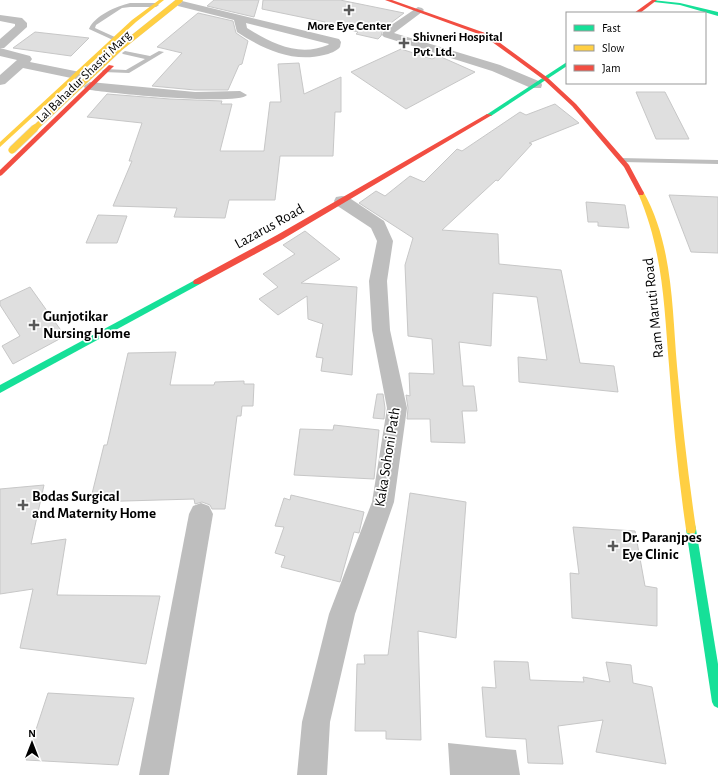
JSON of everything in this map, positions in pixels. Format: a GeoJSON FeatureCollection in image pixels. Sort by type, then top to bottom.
{"type":"FeatureCollection","features":[{"type":"Feature","properties":{"kind":"main road","name":"Ram Maruti Road"},"geometry":{"type":"LineString","coordinates":[[387,0],[486,36],[541,82],[574,105],[627,166],[650,210],[666,266],[681,463],[718,702]]}},
{"type":"Feature","properties":{"kind":"main road"},"geometry":{"type":"LineString","coordinates":[[0,162],[120,48],[183,1]]}},
{"type":"Feature","properties":{"kind":"main road","name":"Lal Bahadur Shastri Marg"},"geometry":{"type":"LineString","coordinates":[[0,174],[105,71],[170,11],[183,1]]}},
{"type":"Feature","properties":{"kind":"main road"},"geometry":{"type":"LineString","coordinates":[[638,12],[655,1],[677,2],[718,14]]}},
{"type":"Feature","properties":{"kind":"main road"},"geometry":{"type":"LineString","coordinates":[[157,4],[170,11]]}},
{"type":"Feature","properties":{"kind":"main road","name":"Lal Bahadur Shastri Marg"},"geometry":{"type":"LineString","coordinates":[[0,144],[115,39],[157,4]]}},
{"type":"Feature","properties":{"kind":"main road","name":"Lazarus Road"},"geometry":{"type":"LineString","coordinates":[[0,388],[280,237],[494,112],[566,65]]}},
{"type":"Feature","properties":{"kind":"street"},"geometry":{"type":"LineString","coordinates":[[183,1],[239,18],[335,42],[334,47],[326,52],[305,54],[287,52],[268,46],[241,30],[239,18]]}},
{"type":"Feature","properties":{"kind":"street"},"geometry":{"type":"LineString","coordinates":[[418,10],[388,32],[388,35],[410,44],[541,82]]}},
{"type":"Feature","properties":{"kind":"street"},"geometry":{"type":"LineString","coordinates":[[0,18],[18,20],[21,23],[21,27],[0,45]]}},
{"type":"Feature","properties":{"kind":"street"},"geometry":{"type":"LineString","coordinates":[[0,52],[25,58],[0,81]]}},
{"type":"Feature","properties":{"kind":"street"},"geometry":{"type":"LineString","coordinates":[[20,64],[76,75]]}},
{"type":"Feature","properties":{"kind":"street"},"geometry":{"type":"LineString","coordinates":[[90,86],[195,96],[240,95]]}},
{"type":"Feature","properties":{"kind":"street","name":"Kaka Sohoni Path"},"geometry":{"type":"LineString","coordinates":[[312,775],[316,722],[342,614],[383,502],[397,408],[381,330],[378,281],[385,241],[378,225],[342,201]]}},
{"type":"Feature","properties":{"kind":"street"},"geometry":{"type":"LineString","coordinates":[[154,775],[201,514]]}},
{"type":"Feature","properties":{"kind":"lane"},"geometry":{"type":"LineString","coordinates":[[115,39],[92,29],[94,24],[120,7],[157,4]]}},
{"type":"Feature","properties":{"kind":"lane"},"geometry":{"type":"LineString","coordinates":[[105,71],[128,72],[162,52]]}},
{"type":"Feature","properties":{"kind":"lane"},"geometry":{"type":"LineString","coordinates":[[125,53],[151,58]]}},
{"type":"Feature","properties":{"kind":"lane"},"geometry":{"type":"LineString","coordinates":[[622,160],[718,162]]}},
{"type":"Feature","properties":{"kind":"shaded area"},"geometry":{"type":"Polygon","coordinates":[[[448,743],[516,750],[520,775],[450,775],[448,743]]]}},
{"type":"Feature","properties":{"kind":"building"},"geometry":{"type":"Polygon","coordinates":[[[214,0],[259,0],[254,17],[207,6],[214,0]]]}},
{"type":"Feature","properties":{"kind":"building"},"geometry":{"type":"Polygon","coordinates":[[[263,0],[340,0],[404,13],[383,29],[381,36],[378,39],[356,34],[358,32],[324,23],[325,22],[262,9],[263,0]]]}},
{"type":"Feature","properties":{"kind":"building"},"geometry":{"type":"Polygon","coordinates":[[[198,13],[233,21],[236,33],[248,41],[242,64],[239,65],[228,90],[195,90],[152,86],[182,53],[157,47],[198,13]]]}},
{"type":"Feature","properties":{"kind":"building"},"geometry":{"type":"Polygon","coordinates":[[[35,32],[89,38],[71,56],[13,48],[35,32]]]}},
{"type":"Feature","properties":{"kind":"building"},"geometry":{"type":"Polygon","coordinates":[[[401,49],[432,59],[439,56],[475,72],[406,109],[351,72],[401,49]]]}},
{"type":"Feature","properties":{"kind":"building"},"geometry":{"type":"Polygon","coordinates":[[[299,63],[304,94],[341,77],[341,112],[335,112],[333,156],[280,156],[275,200],[229,200],[225,218],[174,217],[177,208],[113,206],[132,161],[129,161],[142,123],[87,117],[107,94],[222,101],[221,104],[232,104],[220,151],[264,151],[270,102],[281,102],[278,64],[299,63]]]}},
{"type":"Feature","properties":{"kind":"building"},"geometry":{"type":"Polygon","coordinates":[[[636,92],[665,92],[689,139],[656,139],[636,92]]]}},
{"type":"Feature","properties":{"kind":"building"},"geometry":{"type":"Polygon","coordinates":[[[555,104],[579,123],[529,143],[532,144],[498,181],[496,180],[442,230],[498,234],[499,264],[561,270],[580,363],[614,366],[618,392],[519,382],[518,357],[547,360],[537,297],[493,293],[491,346],[459,342],[463,386],[474,386],[477,411],[462,411],[465,443],[431,442],[430,419],[407,419],[408,408],[406,395],[410,396],[409,373],[434,374],[432,339],[408,336],[405,265],[413,238],[359,203],[376,191],[385,196],[410,176],[424,182],[457,149],[462,151],[520,112],[526,115],[555,104]]]}},
{"type":"Feature","properties":{"kind":"building"},"geometry":{"type":"Polygon","coordinates":[[[669,195],[718,197],[718,253],[691,252],[669,195]]]}},
{"type":"Feature","properties":{"kind":"building"},"geometry":{"type":"Polygon","coordinates":[[[586,202],[625,205],[629,228],[598,226],[598,222],[588,222],[586,202]]]}},
{"type":"Feature","properties":{"kind":"building"},"geometry":{"type":"Polygon","coordinates":[[[98,215],[127,216],[117,243],[86,243],[98,215]]]}},
{"type":"Feature","properties":{"kind":"building"},"geometry":{"type":"Polygon","coordinates":[[[305,231],[340,259],[301,283],[357,287],[352,375],[321,371],[323,358],[316,357],[323,324],[308,319],[307,296],[278,315],[259,299],[278,287],[263,274],[295,254],[283,245],[305,231]]]}},
{"type":"Feature","properties":{"kind":"building"},"geometry":{"type":"Polygon","coordinates":[[[30,287],[65,336],[13,364],[2,346],[20,336],[0,305],[0,301],[30,287]]]}},
{"type":"Feature","properties":{"kind":"building"},"geometry":{"type":"Polygon","coordinates":[[[176,352],[170,385],[214,385],[215,382],[244,381],[244,384],[254,384],[253,406],[242,406],[241,416],[237,416],[225,509],[212,509],[210,505],[202,502],[195,504],[194,499],[90,502],[104,445],[107,445],[128,353],[176,352]]]}},
{"type":"Feature","properties":{"kind":"building"},"geometry":{"type":"Polygon","coordinates":[[[377,394],[383,394],[385,408],[384,419],[373,418],[377,394]]]}},
{"type":"Feature","properties":{"kind":"building"},"geometry":{"type":"Polygon","coordinates":[[[334,425],[379,430],[374,479],[294,475],[300,429],[333,430],[334,425]]]}},
{"type":"Feature","properties":{"kind":"building"},"geometry":{"type":"Polygon","coordinates":[[[44,485],[31,544],[66,539],[57,595],[160,596],[146,664],[20,648],[33,589],[0,594],[0,489],[44,485]]]}},
{"type":"Feature","properties":{"kind":"building"},"geometry":{"type":"Polygon","coordinates":[[[410,493],[466,502],[456,638],[418,631],[421,740],[386,739],[386,731],[355,731],[357,664],[365,664],[364,655],[388,655],[410,493]]]}},
{"type":"Feature","properties":{"kind":"building"},"geometry":{"type":"Polygon","coordinates":[[[291,495],[364,512],[359,533],[354,532],[340,582],[281,567],[285,556],[275,553],[284,527],[275,526],[284,498],[290,500],[291,495]]]}},
{"type":"Feature","properties":{"kind":"building"},"geometry":{"type":"Polygon","coordinates":[[[573,527],[635,531],[645,586],[657,588],[657,626],[572,618],[570,573],[579,574],[573,527]]]}},
{"type":"Feature","properties":{"kind":"building"},"geometry":{"type":"Polygon","coordinates":[[[494,661],[528,662],[530,680],[584,682],[583,677],[610,682],[606,662],[631,665],[633,683],[652,687],[666,764],[596,752],[603,720],[558,726],[563,764],[528,763],[526,739],[486,737],[482,687],[496,688],[494,661]]]}},
{"type":"Feature","properties":{"kind":"building"},"geometry":{"type":"Polygon","coordinates":[[[48,693],[134,698],[118,765],[26,760],[48,693]]]}},
{"type":"Feature","properties":{"kind":"traffic: fast"},"geometry":{"type":"LineString","coordinates":[[654,1],[680,4],[718,14]]}},
{"type":"Feature","properties":{"kind":"traffic: fast"},"geometry":{"type":"LineString","coordinates":[[489,115],[566,65]]}},
{"type":"Feature","properties":{"kind":"traffic: fast"},"geometry":{"type":"LineString","coordinates":[[0,389],[197,282]]}},
{"type":"Feature","properties":{"kind":"traffic: fast"},"geometry":{"type":"LineString","coordinates":[[691,529],[718,702]]}},
{"type":"Feature","properties":{"kind":"traffic: slow"},"geometry":{"type":"LineString","coordinates":[[0,145],[134,21],[162,0]]}},
{"type":"Feature","properties":{"kind":"traffic: slow"},"geometry":{"type":"LineString","coordinates":[[12,150],[120,48],[180,0]]}},
{"type":"Feature","properties":{"kind":"traffic: slow"},"geometry":{"type":"LineString","coordinates":[[641,193],[657,234],[666,278],[679,427],[691,529]]}},
{"type":"Feature","properties":{"kind":"traffic: jam"},"geometry":{"type":"LineString","coordinates":[[387,0],[486,35],[546,79],[574,105],[627,166],[641,193]]}},
{"type":"Feature","properties":{"kind":"traffic: jam"},"geometry":{"type":"LineString","coordinates":[[638,12],[655,0]]}},
{"type":"Feature","properties":{"kind":"traffic: jam"},"geometry":{"type":"LineString","coordinates":[[0,174],[111,66]]}},
{"type":"Feature","properties":{"kind":"traffic: jam"},"geometry":{"type":"LineString","coordinates":[[197,282],[280,237],[489,115]]}},
{"type":"Feature","properties":{"kind":"place","name":"More Eye Center"},"geometry":{"type":"Point","coordinates":[349,10]}},
{"type":"Feature","properties":{"kind":"place","name":"Shivneri Hospital Pvt. Ltd."},"geometry":{"type":"Point","coordinates":[404,43]}},
{"type":"Feature","properties":{"kind":"place","name":"Gunjotikar Nursing Home"},"geometry":{"type":"Point","coordinates":[34,325]}},
{"type":"Feature","properties":{"kind":"place","name":"Bodas Surgical and Maternity Home"},"geometry":{"type":"Point","coordinates":[23,505]}},
{"type":"Feature","properties":{"kind":"place","name":"Dr. Paranjpes Eye Clinic"},"geometry":{"type":"Point","coordinates":[613,546]}}]}
